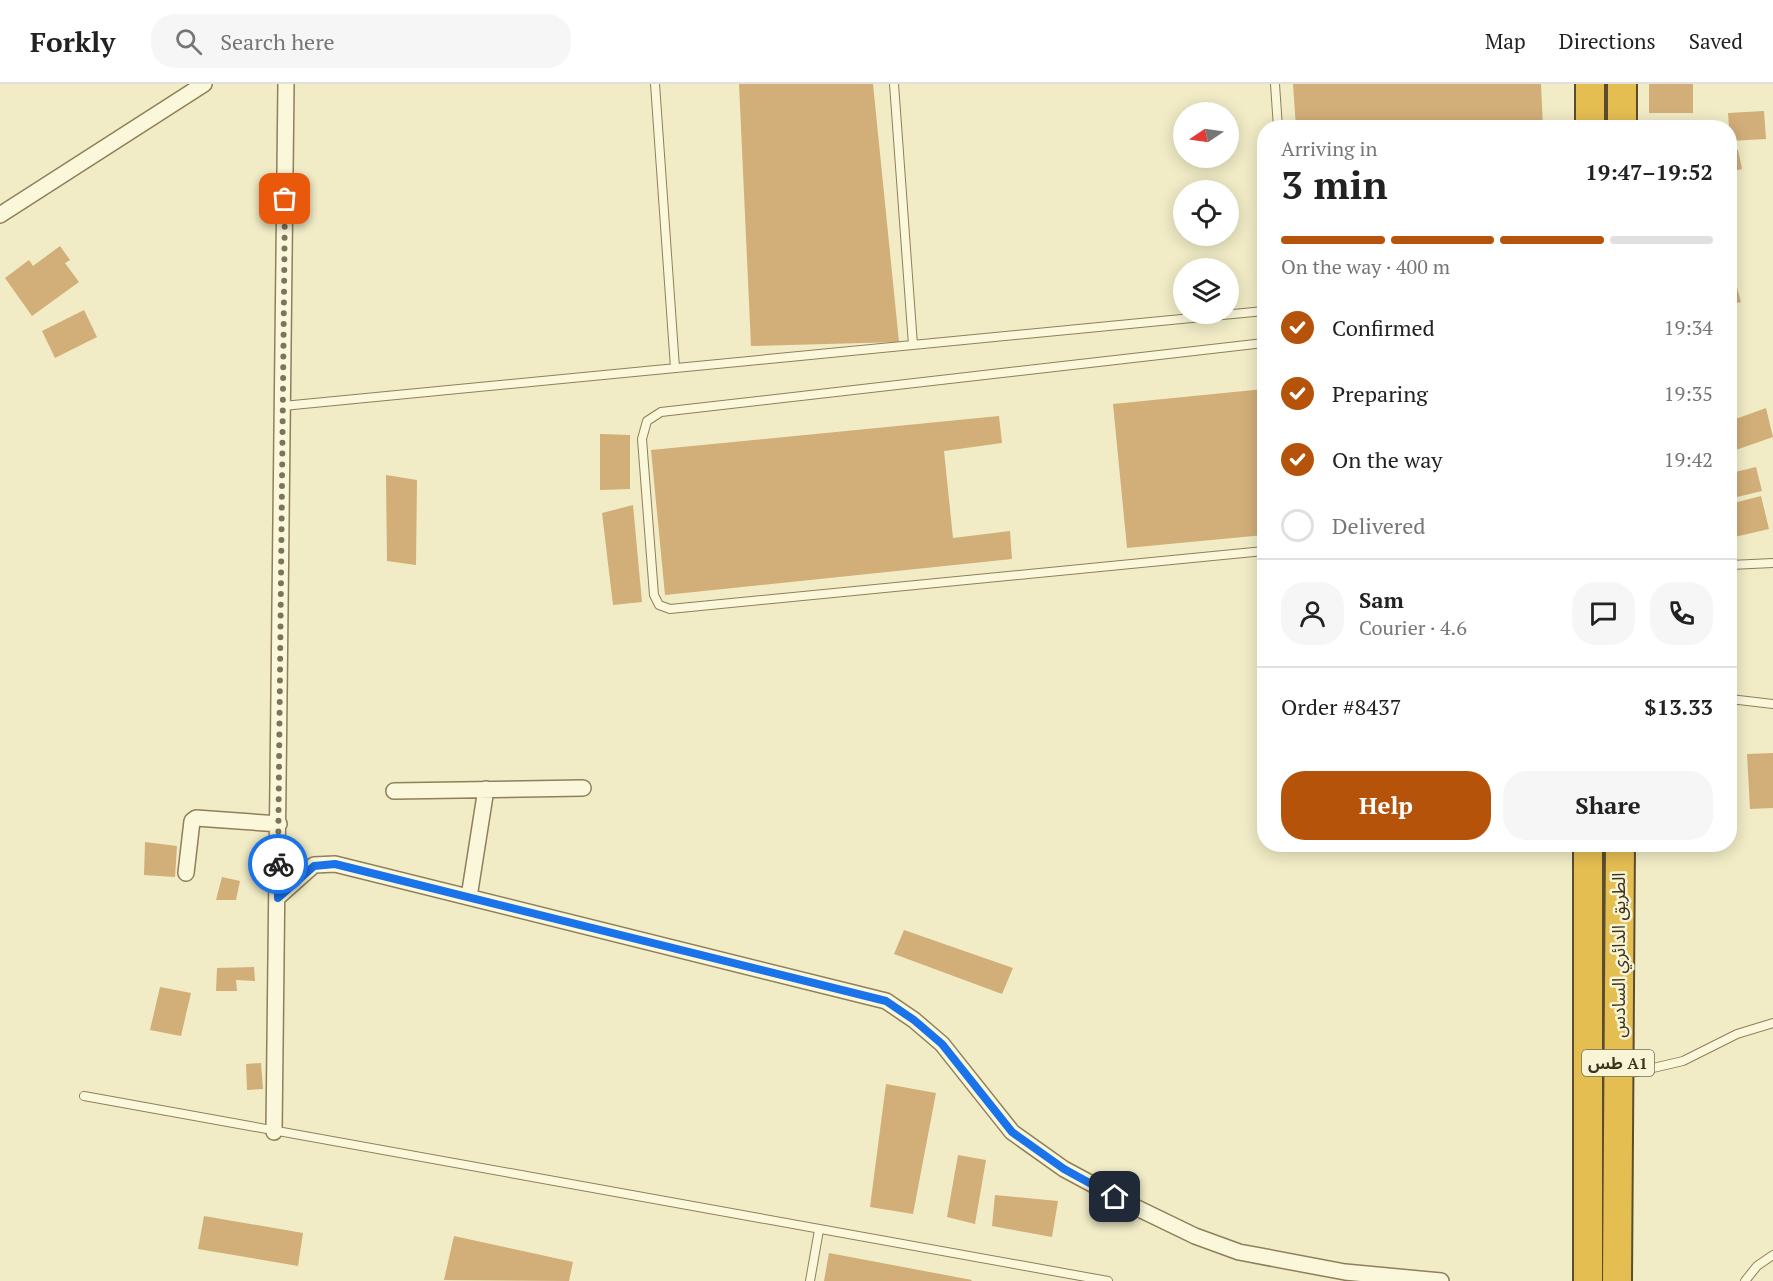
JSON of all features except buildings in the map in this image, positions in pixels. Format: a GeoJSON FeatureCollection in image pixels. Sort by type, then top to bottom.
{"type":"FeatureCollection","features":[{"type":"Feature","properties":{"kind":"highway"},"geometry":{"type":"LineString","coordinates":[[1590,84],[1590,120]]}},
{"type":"Feature","properties":{"kind":"highway"},"geometry":{"type":"LineString","coordinates":[[1622,84],[1622,120]]}},
{"type":"Feature","properties":{"kind":"highway","name":"الطريق الدائري السادس"},"geometry":{"type":"LineString","coordinates":[[1588,852],[1588,1281]]}},
{"type":"Feature","properties":{"kind":"highway","name":"الطريق الدائري السادس"},"geometry":{"type":"LineString","coordinates":[[1617,1281],[1620,852]]}},
{"type":"Feature","properties":{"kind":"street"},"geometry":{"type":"LineString","coordinates":[[0,215],[204,84]]}},
{"type":"Feature","properties":{"kind":"street"},"geometry":{"type":"LineString","coordinates":[[274,1132],[286,84]]}},
{"type":"Feature","properties":{"kind":"street"},"geometry":{"type":"LineString","coordinates":[[394,791],[583,788]]}},
{"type":"Feature","properties":{"kind":"street"},"geometry":{"type":"LineString","coordinates":[[469,897],[486,789]]}},
{"type":"Feature","properties":{"kind":"street"},"geometry":{"type":"LineString","coordinates":[[186,873],[192,821],[196,818],[279,824]]}},
{"type":"Feature","properties":{"kind":"street"},"geometry":{"type":"LineString","coordinates":[[278,898],[314,866],[325,863],[886,1001],[914,1020],[942,1044],[1012,1132],[1064,1169],[1133,1206],[1196,1236],[1239,1252],[1345,1272],[1441,1281]]}},
{"type":"Feature","properties":{"kind":"lane"},"geometry":{"type":"LineString","coordinates":[[655,84],[675,368]]}},
{"type":"Feature","properties":{"kind":"lane"},"geometry":{"type":"LineString","coordinates":[[894,84],[914,345]]}},
{"type":"Feature","properties":{"kind":"lane"},"geometry":{"type":"LineString","coordinates":[[1275,84],[1277,120]]}},
{"type":"Feature","properties":{"kind":"lane"},"geometry":{"type":"LineString","coordinates":[[283,406],[1257,311]]}},
{"type":"Feature","properties":{"kind":"lane"},"geometry":{"type":"LineString","coordinates":[[1257,344],[662,412],[647,422],[642,439],[654,595],[659,605],[670,609],[1257,553]]}},
{"type":"Feature","properties":{"kind":"lane"},"geometry":{"type":"LineString","coordinates":[[1737,565],[1773,563]]}},
{"type":"Feature","properties":{"kind":"lane"},"geometry":{"type":"LineString","coordinates":[[1737,700],[1773,704]]}},
{"type":"Feature","properties":{"kind":"lane"},"geometry":{"type":"LineString","coordinates":[[1618,1076],[1683,1061],[1737,1034],[1773,1023]]}},
{"type":"Feature","properties":{"kind":"lane"},"geometry":{"type":"LineString","coordinates":[[84,1096],[1108,1281]]}},
{"type":"Feature","properties":{"kind":"lane"},"geometry":{"type":"LineString","coordinates":[[810,1281],[819,1230]]}},
{"type":"Feature","properties":{"kind":"lane"},"geometry":{"type":"LineString","coordinates":[[1745,1281],[1757,1266],[1773,1255]]}},
{"type":"Feature","properties":{"kind":"way so far"},"geometry":{"type":"LineString","coordinates":[[278,864],[285,199]]}},
{"type":"Feature","properties":{"kind":"route"},"geometry":{"type":"LineString","coordinates":[[278,864],[278,898],[314,866],[325,863],[335,864],[886,1001],[914,1020],[942,1044],[966,1071],[1012,1132],[1064,1169],[1115,1197]]}}]}
